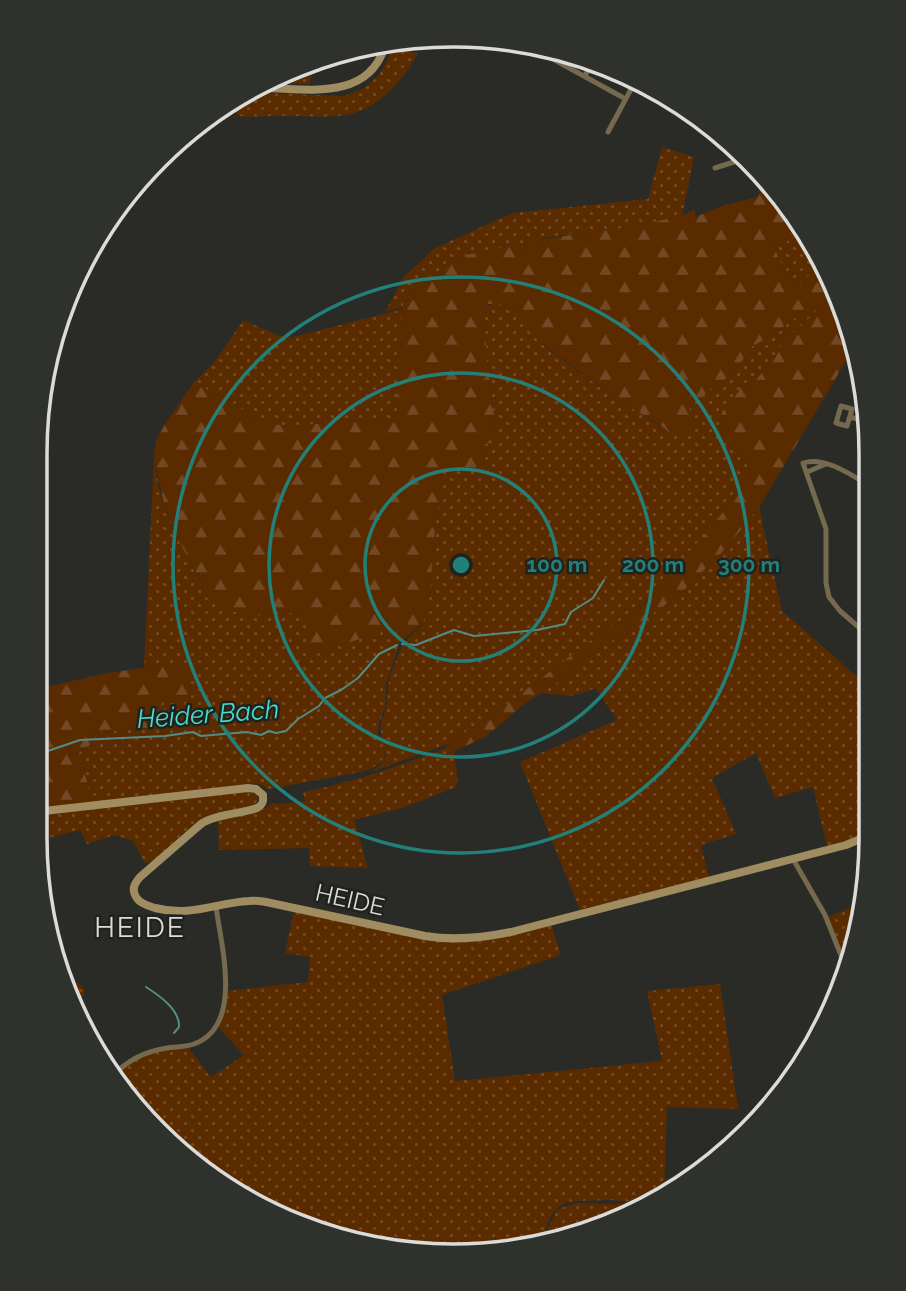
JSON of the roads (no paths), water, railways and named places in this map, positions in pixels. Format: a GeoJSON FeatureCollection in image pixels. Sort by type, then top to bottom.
{"type":"FeatureCollection","features":[{"type":"Feature","properties":{"kind":"main road"},"geometry":{"type":"LineString","coordinates":[[276,88],[328,89],[351,84],[371,71],[382,54]]}},
{"type":"Feature","properties":{"kind":"main road","name":"HEIDE"},"geometry":{"type":"LineString","coordinates":[[47,811],[251,788],[258,790],[263,794],[263,802],[256,809],[212,817],[193,830],[140,877],[134,886],[137,899],[145,905],[183,911],[248,901],[266,902],[425,936],[458,939],[511,932],[859,840]]}},
{"type":"Feature","properties":{"kind":"street"},"geometry":{"type":"LineString","coordinates":[[557,61],[622,97]]}},
{"type":"Feature","properties":{"kind":"street"},"geometry":{"type":"LineString","coordinates":[[585,76],[588,71]]}},
{"type":"Feature","properties":{"kind":"street"},"geometry":{"type":"LineString","coordinates":[[608,132],[631,89]]}},
{"type":"Feature","properties":{"kind":"street"},"geometry":{"type":"LineString","coordinates":[[715,168],[735,162]]}},
{"type":"Feature","properties":{"kind":"street"},"geometry":{"type":"LineString","coordinates":[[850,417],[857,419]]}},
{"type":"Feature","properties":{"kind":"street"},"geometry":{"type":"LineString","coordinates":[[859,480],[840,468],[812,460],[803,463],[826,529],[826,583],[829,597],[859,627]]}},
{"type":"Feature","properties":{"kind":"street"},"geometry":{"type":"LineString","coordinates":[[793,859],[825,915],[841,955]]}},
{"type":"Feature","properties":{"kind":"street"},"geometry":{"type":"LineString","coordinates":[[120,1069],[139,1055],[192,1045],[204,1039],[215,1028],[227,991],[216,907]]}},
{"type":"Feature","properties":{"kind":"waterway","name":"Heider Bach"},"geometry":{"type":"LineString","coordinates":[[402,644],[416,645],[454,630],[474,636],[537,630],[565,624],[571,612],[593,598],[604,580]]}},
{"type":"Feature","properties":{"kind":"waterway","name":"Heider Bach"},"geometry":{"type":"LineString","coordinates":[[47,751],[80,740],[193,732],[201,736],[247,732],[261,735],[269,731],[286,731],[298,719],[319,706],[325,698],[358,678],[379,654],[397,645]]}},
{"type":"Feature","properties":{"kind":"waterway"},"geometry":{"type":"LineString","coordinates":[[146,987],[173,1009],[179,1027],[174,1033]]}},
{"type":"Feature","properties":{"kind":"district","name":"HEIDE"},"geometry":{"type":"Point","coordinates":[140,927]}}]}
